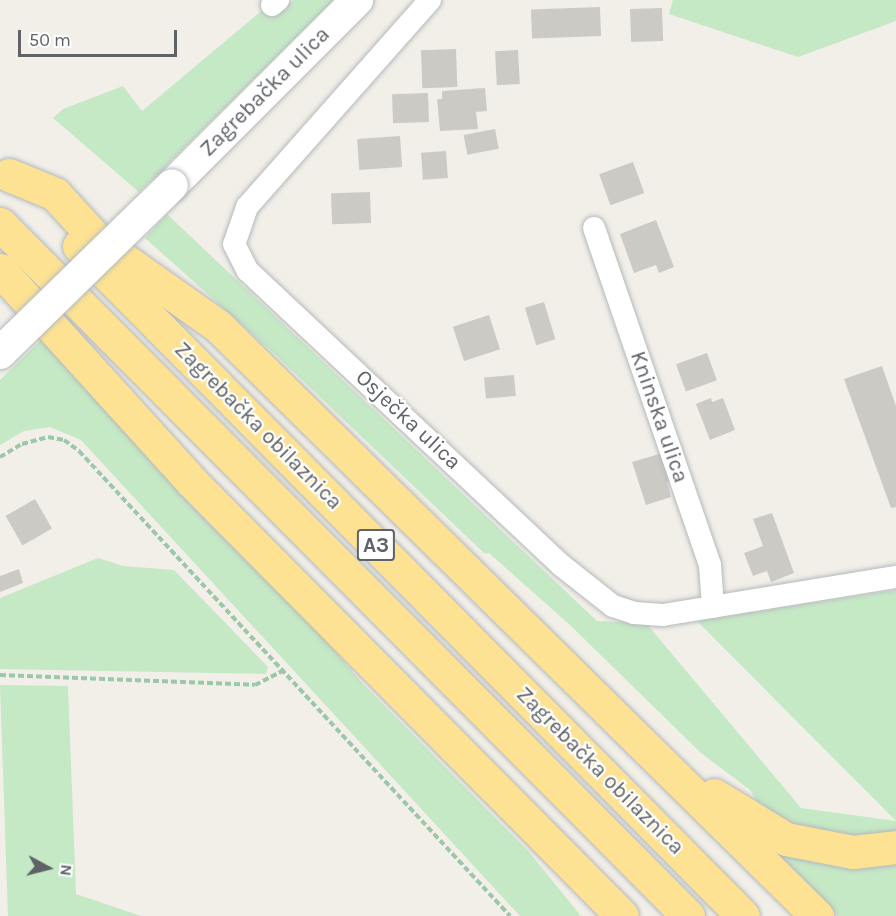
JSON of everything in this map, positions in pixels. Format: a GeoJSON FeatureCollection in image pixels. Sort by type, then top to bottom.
{"type":"FeatureCollection","features":[{"type":"Feature","properties":{"kind":"highway"},"geometry":{"type":"LineString","coordinates":[[4,170],[56,194],[99,242],[218,326],[817,916]]}},
{"type":"Feature","properties":{"kind":"highway","name":"Zagrebačka obilaznica"},"geometry":{"type":"LineString","coordinates":[[4,170],[743,916]]}},
{"type":"Feature","properties":{"kind":"highway","name":"Zagrebačka obilaznica"},"geometry":{"type":"LineString","coordinates":[[0,224],[687,916]]}},
{"type":"Feature","properties":{"kind":"highway"},"geometry":{"type":"LineString","coordinates":[[0,270],[191,481],[622,916]]}},
{"type":"Feature","properties":{"kind":"highway"},"geometry":{"type":"LineString","coordinates":[[685,786],[708,790],[786,839],[853,852],[896,847]]}},
{"type":"Feature","properties":{"kind":"highway"},"geometry":{"type":"LineString","coordinates":[[568,863],[598,916]]}},
{"type":"Feature","properties":{"kind":"street","name":"Zagrebačka ulica"},"geometry":{"type":"LineString","coordinates":[[0,353],[357,0]]}},
{"type":"Feature","properties":{"kind":"street","name":"Osječka ulica"},"geometry":{"type":"LineString","coordinates":[[430,0],[247,207],[238,224],[234,244],[238,256],[261,285],[589,590],[614,606],[634,613],[663,615],[896,577]]}},
{"type":"Feature","properties":{"kind":"street","name":"Kninska ulica"},"geometry":{"type":"LineString","coordinates":[[594,228],[710,565],[712,608]]}},
{"type":"Feature","properties":{"kind":"path"},"geometry":{"type":"LineString","coordinates":[[0,457],[22,444],[48,437],[64,440],[79,451],[510,916]]}},
{"type":"Feature","properties":{"kind":"path"},"geometry":{"type":"LineString","coordinates":[[0,675],[255,685],[282,672]]}},
{"type":"Feature","properties":{"kind":"green space"},"geometry":{"type":"Polygon","coordinates":[[[294,0],[334,0],[139,192],[53,118],[63,109],[123,86],[142,111],[265,8],[272,18],[294,0]]]}},
{"type":"Feature","properties":{"kind":"green space"},"geometry":{"type":"Polygon","coordinates":[[[673,0],[896,0],[896,21],[798,57],[669,14],[673,0]]]}},
{"type":"Feature","properties":{"kind":"green space"},"geometry":{"type":"Polygon","coordinates":[[[167,214],[597,621],[646,623],[801,808],[896,821],[896,832],[844,836],[806,829],[764,813],[750,790],[701,753],[570,625],[489,553],[485,554],[278,357],[145,238],[167,214]]]}},
{"type":"Feature","properties":{"kind":"green space"},"geometry":{"type":"Polygon","coordinates":[[[45,336],[302,612],[363,684],[529,852],[581,916],[520,916],[81,440],[50,427],[24,431],[0,445],[0,380],[45,336]]]}},
{"type":"Feature","properties":{"kind":"green space"},"geometry":{"type":"Polygon","coordinates":[[[98,558],[123,566],[174,570],[268,667],[266,674],[0,669],[0,598],[98,558]]]}},
{"type":"Feature","properties":{"kind":"green space"},"geometry":{"type":"Polygon","coordinates":[[[896,590],[896,821],[697,621],[896,590]]]}},
{"type":"Feature","properties":{"kind":"green space"},"geometry":{"type":"Polygon","coordinates":[[[0,685],[68,686],[76,894],[141,916],[8,916],[0,685]]]}},
{"type":"Feature","properties":{"kind":"green space"},"geometry":{"type":"Polygon","coordinates":[[[768,849],[896,858],[896,916],[838,916],[768,849]]]}},
{"type":"Feature","properties":{"kind":"building"},"geometry":{"type":"Polygon","coordinates":[[[600,7],[601,36],[532,38],[531,9],[600,7]]]}},
{"type":"Feature","properties":{"kind":"building"},"geometry":{"type":"Polygon","coordinates":[[[662,8],[663,41],[631,42],[630,9],[662,8]]]}},
{"type":"Feature","properties":{"kind":"building"},"geometry":{"type":"Polygon","coordinates":[[[456,49],[457,87],[422,88],[421,50],[456,49]]]}},
{"type":"Feature","properties":{"kind":"building"},"geometry":{"type":"Polygon","coordinates":[[[518,50],[520,84],[497,85],[495,51],[518,50]]]}},
{"type":"Feature","properties":{"kind":"building"},"geometry":{"type":"Polygon","coordinates":[[[485,88],[487,111],[476,112],[478,129],[440,131],[437,99],[442,99],[442,91],[485,88]]]}},
{"type":"Feature","properties":{"kind":"building"},"geometry":{"type":"Polygon","coordinates":[[[428,93],[429,122],[393,123],[392,94],[428,93]]]}},
{"type":"Feature","properties":{"kind":"building"},"geometry":{"type":"Polygon","coordinates":[[[495,129],[499,149],[467,155],[464,135],[495,129]]]}},
{"type":"Feature","properties":{"kind":"building"},"geometry":{"type":"Polygon","coordinates":[[[400,136],[402,167],[359,170],[357,139],[400,136]]]}},
{"type":"Feature","properties":{"kind":"building"},"geometry":{"type":"Polygon","coordinates":[[[446,151],[448,178],[423,180],[421,153],[446,151]]]}},
{"type":"Feature","properties":{"kind":"building"},"geometry":{"type":"Polygon","coordinates":[[[633,162],[644,193],[610,205],[599,174],[633,162]]]}},
{"type":"Feature","properties":{"kind":"building"},"geometry":{"type":"Polygon","coordinates":[[[370,192],[371,223],[332,224],[331,193],[370,192]]]}},
{"type":"Feature","properties":{"kind":"building"},"geometry":{"type":"Polygon","coordinates":[[[656,220],[674,267],[659,273],[656,265],[634,273],[620,234],[656,220]]]}},
{"type":"Feature","properties":{"kind":"building"},"geometry":{"type":"Polygon","coordinates":[[[544,302],[555,339],[536,345],[525,308],[544,302]]]}},
{"type":"Feature","properties":{"kind":"building"},"geometry":{"type":"Polygon","coordinates":[[[489,315],[500,349],[464,361],[453,327],[489,315]]]}},
{"type":"Feature","properties":{"kind":"building"},"geometry":{"type":"Polygon","coordinates":[[[707,353],[717,380],[686,392],[676,364],[707,353]]]}},
{"type":"Feature","properties":{"kind":"building"},"geometry":{"type":"Polygon","coordinates":[[[882,366],[896,406],[896,507],[891,508],[844,379],[882,366]]]}},
{"type":"Feature","properties":{"kind":"building"},"geometry":{"type":"Polygon","coordinates":[[[514,375],[516,396],[486,399],[484,378],[514,375]]]}},
{"type":"Feature","properties":{"kind":"building"},"geometry":{"type":"Polygon","coordinates":[[[711,398],[712,402],[723,398],[735,430],[710,440],[696,404],[711,398]]]}},
{"type":"Feature","properties":{"kind":"building"},"geometry":{"type":"Polygon","coordinates":[[[666,452],[675,480],[667,482],[671,497],[646,505],[632,462],[666,452]]]}},
{"type":"Feature","properties":{"kind":"building"},"geometry":{"type":"Polygon","coordinates":[[[35,499],[52,528],[23,545],[6,516],[35,499]]]}},
{"type":"Feature","properties":{"kind":"building"},"geometry":{"type":"Polygon","coordinates":[[[772,513],[794,573],[771,582],[767,571],[753,576],[744,553],[763,546],[753,519],[772,513]]]}},
{"type":"Feature","properties":{"kind":"building"},"geometry":{"type":"Polygon","coordinates":[[[19,569],[23,583],[0,592],[0,576],[19,569]]]}}]}
